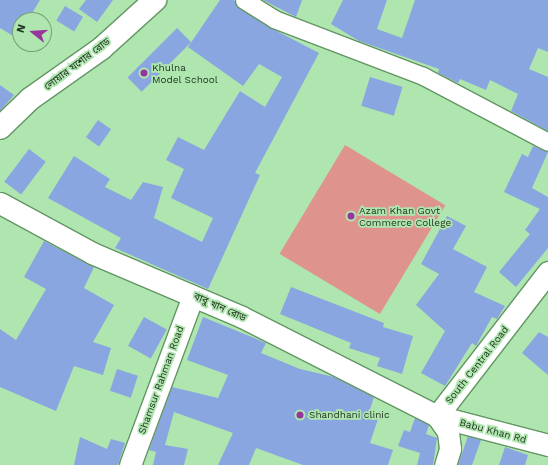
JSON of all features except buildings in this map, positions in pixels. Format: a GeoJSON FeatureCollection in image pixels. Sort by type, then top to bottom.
{"type":"FeatureCollection","features":[{"type":"Feature","properties":{"kind":"main road","name":"লোয়ার যশোর রোড"},"geometry":{"type":"LineString","coordinates":[[0,128],[30,99],[102,48],[155,0]]}},
{"type":"Feature","properties":{"kind":"street"},"geometry":{"type":"LineString","coordinates":[[244,0],[274,19],[423,76],[548,142]]}},
{"type":"Feature","properties":{"kind":"street","name":"বাবু খান রোড"},"geometry":{"type":"LineString","coordinates":[[0,203],[92,253],[193,296],[350,369],[437,416]]}},
{"type":"Feature","properties":{"kind":"street","name":"South Central Road"},"geometry":{"type":"LineString","coordinates":[[437,416],[548,272]]}},
{"type":"Feature","properties":{"kind":"street","name":"Shamsur Rahman Road"},"geometry":{"type":"LineString","coordinates":[[130,465],[193,296]]}},
{"type":"Feature","properties":{"kind":"street"},"geometry":{"type":"LineString","coordinates":[[437,416],[448,432],[450,449],[445,465]]}},
{"type":"Feature","properties":{"kind":"street","name":"Babu Khan Rd"},"geometry":{"type":"LineString","coordinates":[[437,416],[548,445]]}},
{"type":"Feature","properties":{"kind":"shaded area","name":"Azam Khan Govt Commerce College"},"geometry":{"type":"Polygon","coordinates":[[[345,145],[445,205],[380,314],[280,254],[345,145]]]}},
{"type":"Feature","properties":{"kind":"place","name":"Khulna Model School"},"geometry":{"type":"Point","coordinates":[144,73]}},
{"type":"Feature","properties":{"kind":"place","name":"Azam Khan Govt Commerce College"},"geometry":{"type":"Point","coordinates":[351,216]}},
{"type":"Feature","properties":{"kind":"place","name":"Shandhani clinic"},"geometry":{"type":"Point","coordinates":[300,415]}}]}
